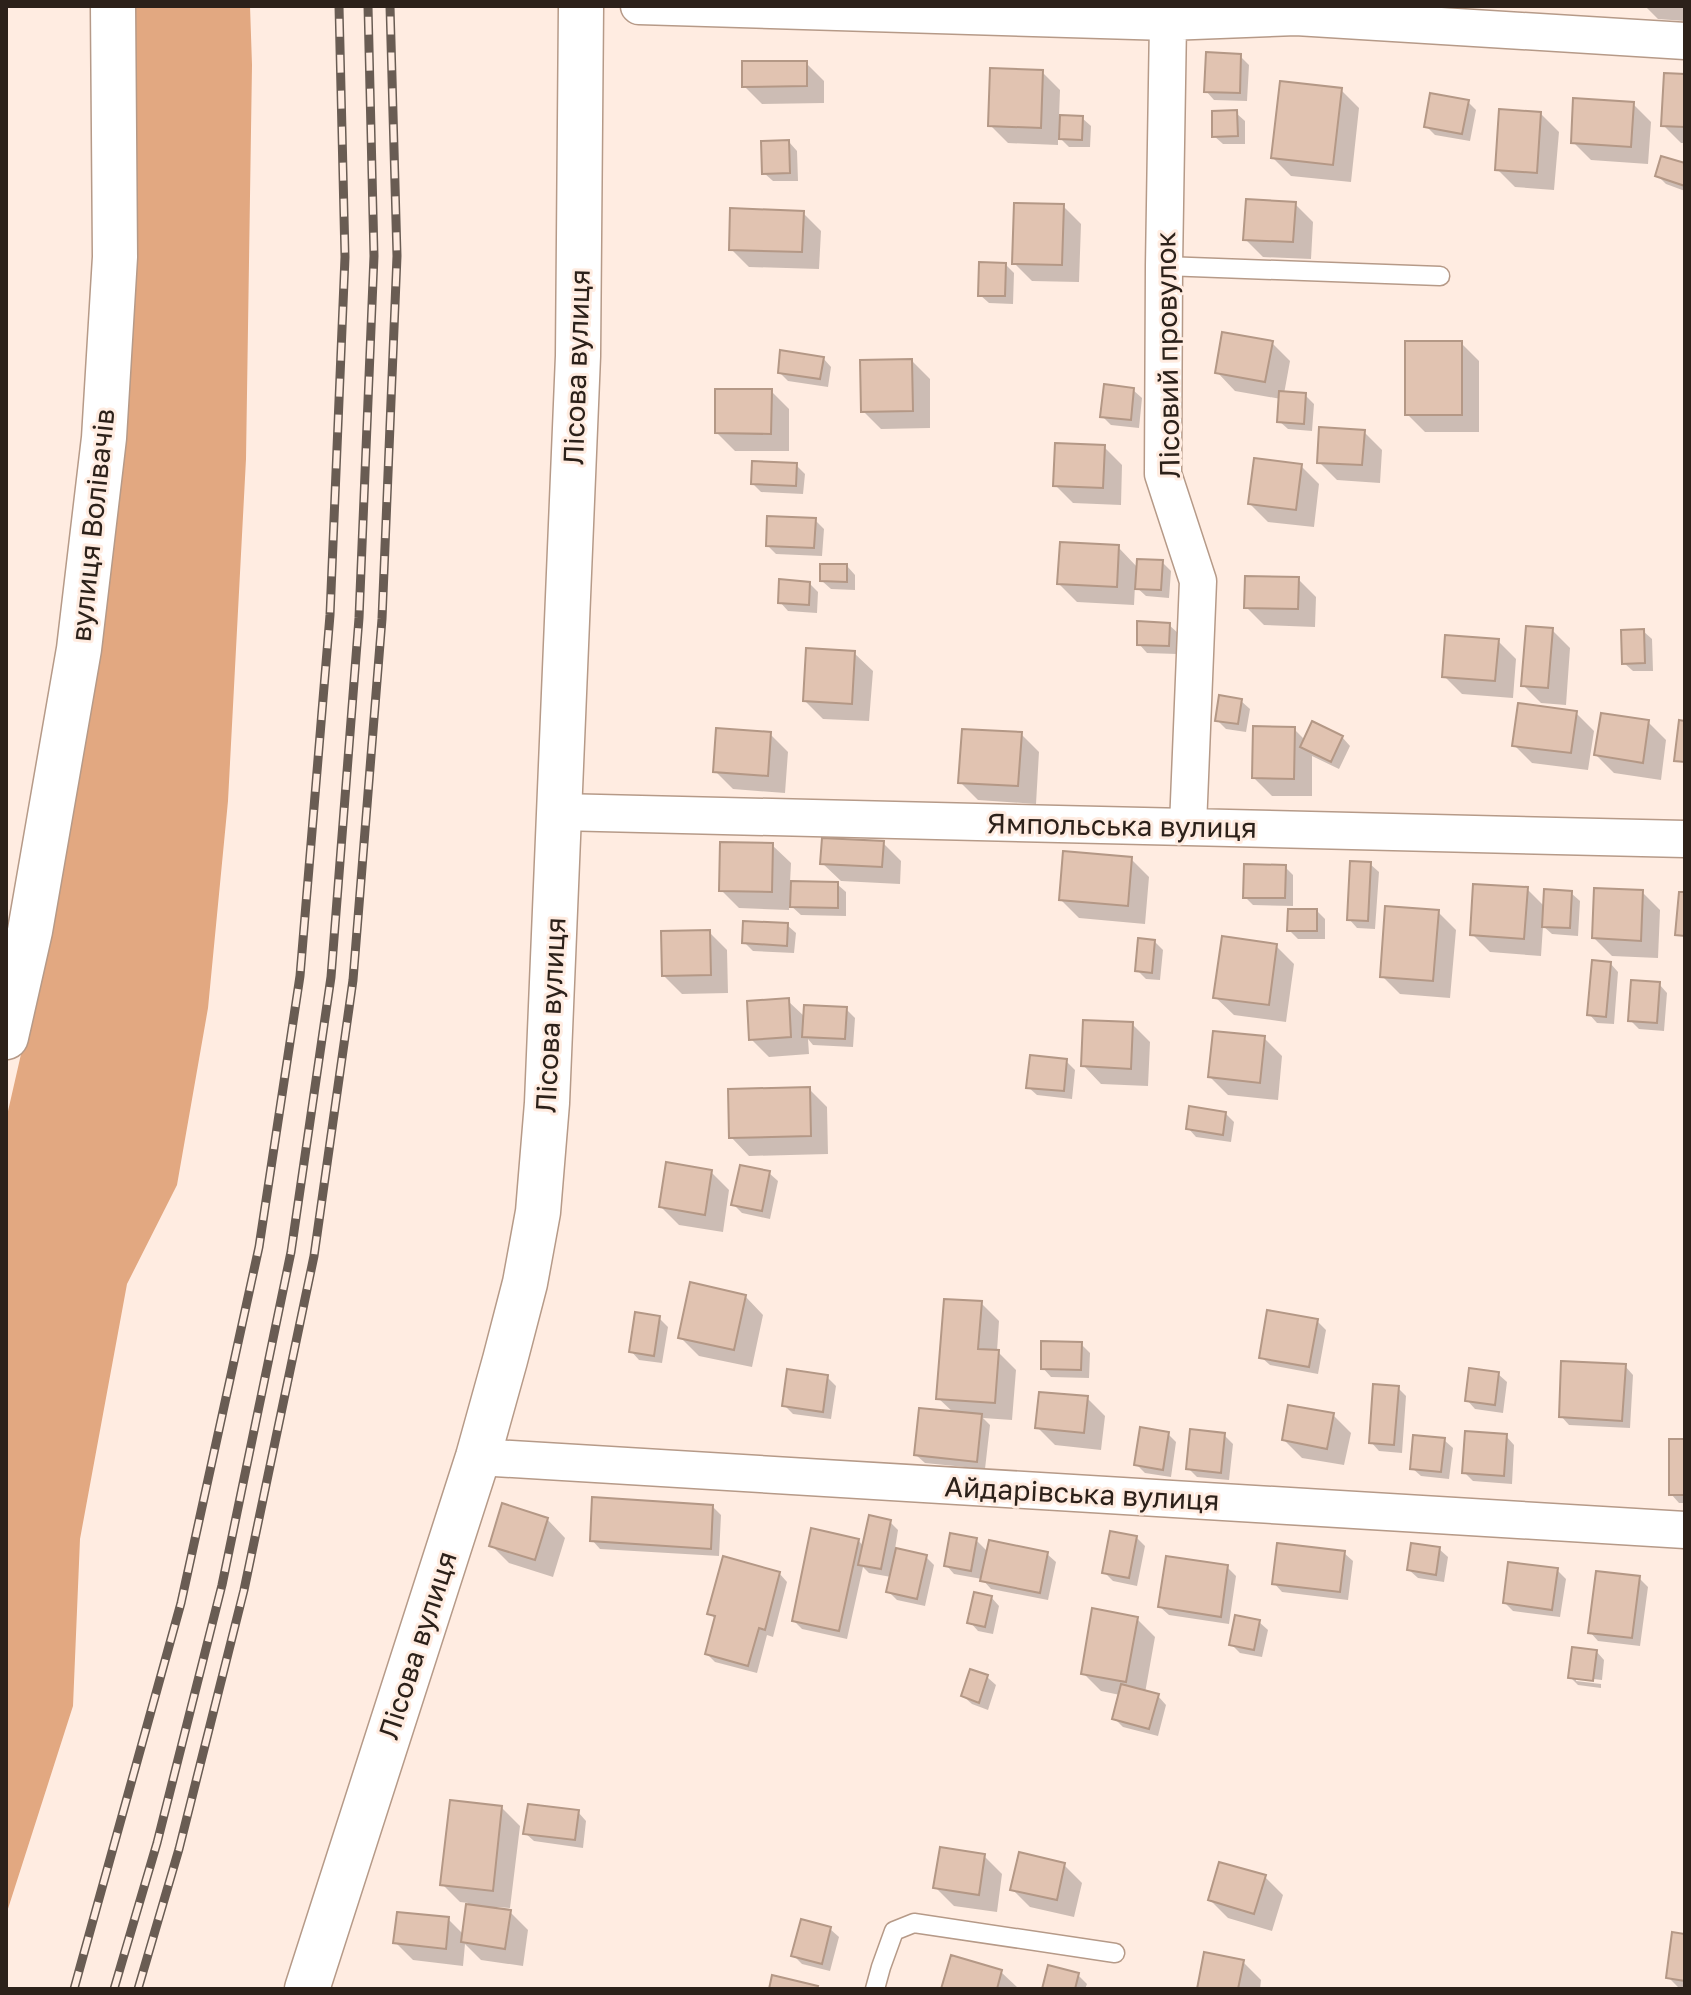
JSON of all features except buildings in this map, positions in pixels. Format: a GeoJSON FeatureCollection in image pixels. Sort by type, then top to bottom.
{"type":"FeatureCollection","features":[{"type":"Feature","properties":{"kind":"street","name":"вулиця Волівачів"},"geometry":{"type":"LineString","coordinates":[[6,1037],[30,931],[79,649],[104,438],[115,257],[113,6]]}},
{"type":"Feature","properties":{"kind":"street","name":"Лісова вулиця"},"geometry":{"type":"LineString","coordinates":[[307,1989],[478,1457],[525,1283],[538,1212],[547,1103],[578,356],[581,6]]}},
{"type":"Feature","properties":{"kind":"street"},"geometry":{"type":"LineString","coordinates":[[639,6],[1168,22],[1296,12],[1685,41]]}},
{"type":"Feature","properties":{"kind":"street","name":"Лісовий провулок"},"geometry":{"type":"LineString","coordinates":[[1168,22],[1163,474],[1198,581],[1188,826]]}},
{"type":"Feature","properties":{"kind":"street","name":"Ямпольська вулиця"},"geometry":{"type":"LineString","coordinates":[[559,812],[1685,839]]}},
{"type":"Feature","properties":{"kind":"street","name":"Айдарівська вулиця"},"geometry":{"type":"LineString","coordinates":[[478,1457],[1685,1530]]}},
{"type":"Feature","properties":{"kind":"lane"},"geometry":{"type":"LineString","coordinates":[[1164,266],[1440,276]]}},
{"type":"Feature","properties":{"kind":"lane"},"geometry":{"type":"LineString","coordinates":[[875,1989],[894,1931],[914,1923],[1115,1953]]}},
{"type":"Feature","properties":{"kind":"shaded area"},"geometry":{"type":"Polygon","coordinates":[[[126,6],[250,6],[252,65],[246,459],[228,801],[208,1008],[177,1185],[127,1284],[80,1539],[73,1706],[6,1915],[6,1120],[42,962],[126,6]]]}},
{"type":"Feature","properties":{"kind":"railway"},"geometry":{"type":"LineString","coordinates":[[74,1989],[181,1603],[259,1247],[300,976],[330,615],[345,257],[339,6]]}},
{"type":"Feature","properties":{"kind":"railway"},"geometry":{"type":"LineString","coordinates":[[114,1989],[157,1843],[222,1585],[291,1252],[331,977],[359,618],[374,256],[368,6]]}},
{"type":"Feature","properties":{"kind":"railway"},"geometry":{"type":"LineString","coordinates":[[138,1989],[179,1849],[244,1590],[314,1256],[353,980],[382,619],[397,256],[390,6]]}}]}
